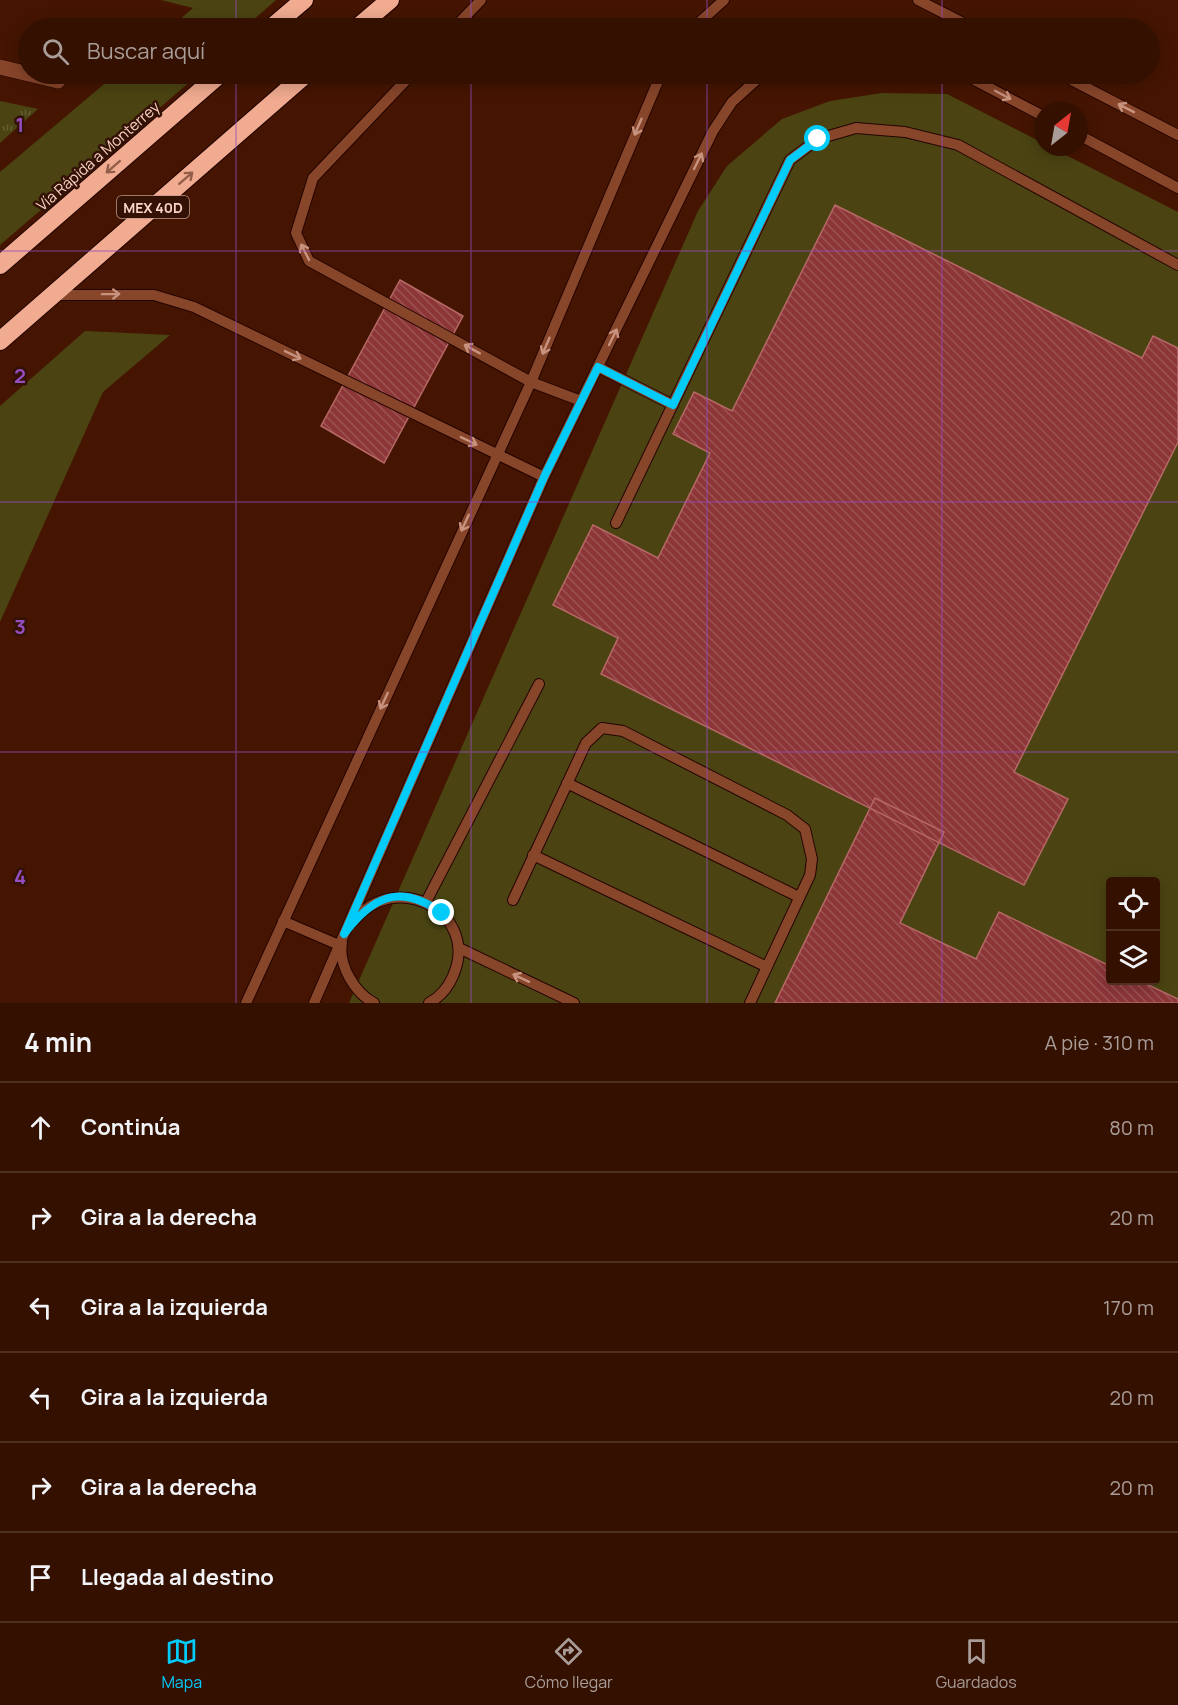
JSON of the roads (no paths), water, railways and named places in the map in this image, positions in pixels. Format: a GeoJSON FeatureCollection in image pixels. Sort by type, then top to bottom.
{"type":"FeatureCollection","features":[{"type":"Feature","properties":{"kind":"highway"},"geometry":{"type":"LineString","coordinates":[[283,18],[304,0]]}},
{"type":"Feature","properties":{"kind":"highway"},"geometry":{"type":"LineString","coordinates":[[369,18],[390,0]]}},
{"type":"Feature","properties":{"kind":"highway","name":"Vía Rápida a Monterrey"},"geometry":{"type":"LineString","coordinates":[[0,265],[208,84]]}},
{"type":"Feature","properties":{"kind":"highway","name":"MEX 40D"},"geometry":{"type":"LineString","coordinates":[[0,341],[295,84]]}},
{"type":"Feature","properties":{"kind":"street"},"geometry":{"type":"LineString","coordinates":[[0,67],[18,71]]}},
{"type":"Feature","properties":{"kind":"lane"},"geometry":{"type":"LineString","coordinates":[[464,18],[481,0]]}},
{"type":"Feature","properties":{"kind":"lane"},"geometry":{"type":"LineString","coordinates":[[704,18],[724,0]]}},
{"type":"Feature","properties":{"kind":"lane"},"geometry":{"type":"LineString","coordinates":[[918,0],[953,18]]}},
{"type":"Feature","properties":{"kind":"lane"},"geometry":{"type":"LineString","coordinates":[[402,84],[313,177],[296,233],[309,261],[531,382],[581,401]]}},
{"type":"Feature","properties":{"kind":"lane"},"geometry":{"type":"LineString","coordinates":[[246,1003],[531,382],[657,84]]}},
{"type":"Feature","properties":{"kind":"lane"},"geometry":{"type":"LineString","coordinates":[[314,1003],[544,477],[713,131],[732,102],[752,84]]}},
{"type":"Feature","properties":{"kind":"lane"},"geometry":{"type":"LineString","coordinates":[[982,84],[1034,111]]}},
{"type":"Feature","properties":{"kind":"lane"},"geometry":{"type":"LineString","coordinates":[[1079,84],[1178,135]]}},
{"type":"Feature","properties":{"kind":"lane"},"geometry":{"type":"LineString","coordinates":[[616,523],[790,160],[818,139],[856,129],[906,132],[958,145],[1178,265]]}},
{"type":"Feature","properties":{"kind":"lane"},"geometry":{"type":"LineString","coordinates":[[1088,140],[1178,188]]}},
{"type":"Feature","properties":{"kind":"lane"},"geometry":{"type":"LineString","coordinates":[[53,295],[154,295],[194,307],[544,477]]}},
{"type":"Feature","properties":{"kind":"lane"},"geometry":{"type":"LineString","coordinates":[[598,367],[673,405]]}},
{"type":"Feature","properties":{"kind":"lane"},"geometry":{"type":"LineString","coordinates":[[426,902],[538,684]]}},
{"type":"Feature","properties":{"kind":"lane"},"geometry":{"type":"LineString","coordinates":[[513,900],[586,743],[602,728],[623,731],[787,815],[805,830],[812,859],[810,875],[750,1003]]}},
{"type":"Feature","properties":{"kind":"lane"},"geometry":{"type":"LineString","coordinates":[[567,783],[800,897]]}},
{"type":"Feature","properties":{"kind":"lane"},"geometry":{"type":"LineString","coordinates":[[533,855],[767,967]]}},
{"type":"Feature","properties":{"kind":"lane"},"geometry":{"type":"LineString","coordinates":[[374,1003],[355,987],[347,971],[341,950],[341,939],[356,918],[370,905],[388,897],[408,896],[426,902],[442,913],[453,929],[459,948],[457,967],[449,985],[437,1002]]}},
{"type":"Feature","properties":{"kind":"lane"},"geometry":{"type":"LineString","coordinates":[[283,921],[341,939]]}},
{"type":"Feature","properties":{"kind":"lane"},"geometry":{"type":"LineString","coordinates":[[459,948],[573,1003]]}}]}
